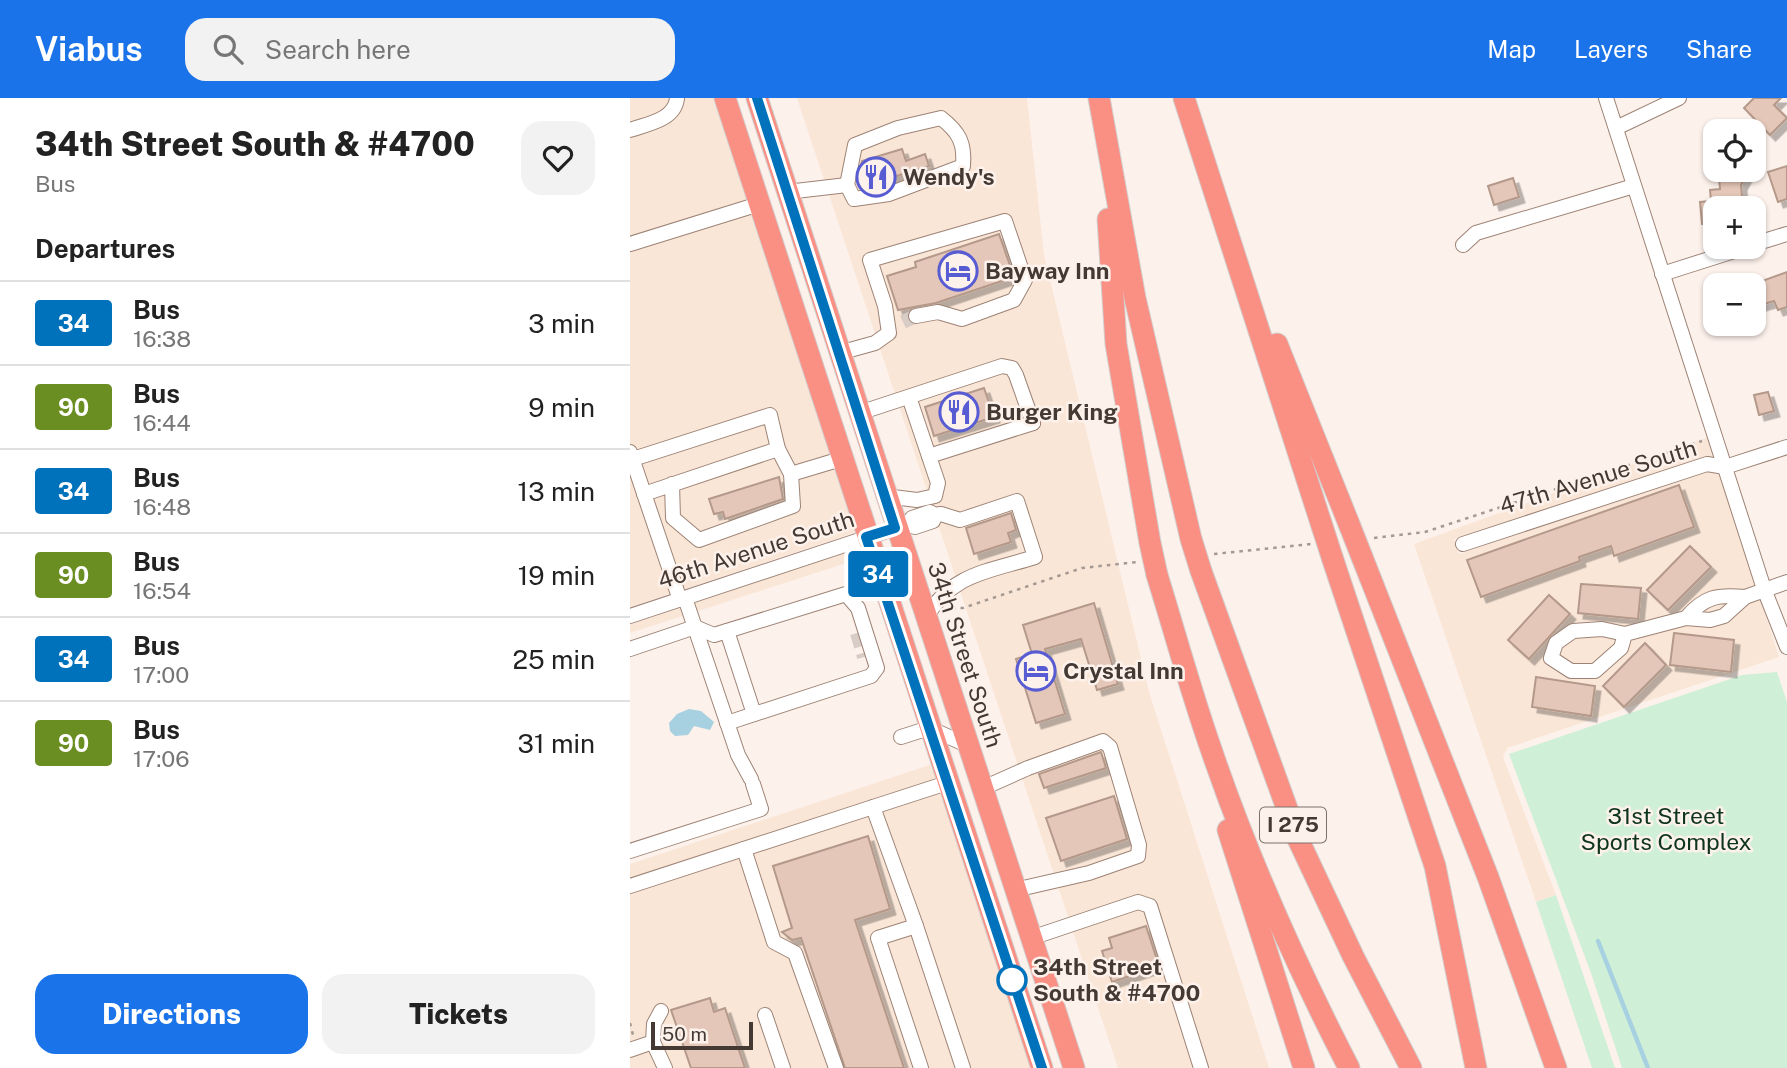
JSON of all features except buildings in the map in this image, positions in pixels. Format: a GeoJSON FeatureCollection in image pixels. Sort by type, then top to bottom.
{"type":"FeatureCollection","features":[{"type":"Feature","properties":{"kind":"highway"},"geometry":{"type":"LineString","coordinates":[[725,98],[866,537],[1042,1068]]}},
{"type":"Feature","properties":{"kind":"highway","name":"34th Street South"},"geometry":{"type":"LineString","coordinates":[[757,98],[885,496],[902,526],[925,618],[1074,1068]]}},
{"type":"Feature","properties":{"kind":"highway"},"geometry":{"type":"LineString","coordinates":[[1184,98],[1435,866],[1476,1068]]}},
{"type":"Feature","properties":{"kind":"highway"},"geometry":{"type":"LineString","coordinates":[[1100,102],[1116,344],[1157,575],[1210,749],[1284,934],[1349,1068]]}},
{"type":"Feature","properties":{"kind":"highway","name":"I 275"},"geometry":{"type":"LineString","coordinates":[[1100,102],[1133,285],[1191,539],[1201,571],[1298,839],[1353,956],[1411,1068]]}},
{"type":"Feature","properties":{"kind":"highway"},"geometry":{"type":"LineString","coordinates":[[739,143],[762,166],[774,188],[787,192]]}},
{"type":"Feature","properties":{"kind":"highway"},"geometry":{"type":"LineString","coordinates":[[759,204],[772,203],[777,207],[789,236],[808,257]]}},
{"type":"Feature","properties":{"kind":"highway"},"geometry":{"type":"LineString","coordinates":[[1253,306],[1281,350],[1488,877],[1556,1068]]}},
{"type":"Feature","properties":{"kind":"highway"},"geometry":{"type":"LineString","coordinates":[[1210,749],[1225,821],[1304,1068]]}},
{"type":"Feature","properties":{"kind":"street"},"geometry":{"type":"LineString","coordinates":[[630,130],[663,119],[676,104],[677,98]]}},
{"type":"Feature","properties":{"kind":"street"},"geometry":{"type":"LineString","coordinates":[[1606,98],[1764,589],[1787,646]]}},
{"type":"Feature","properties":{"kind":"street"},"geometry":{"type":"LineString","coordinates":[[1616,128],[1679,98]]}},
{"type":"Feature","properties":{"kind":"street"},"geometry":{"type":"LineString","coordinates":[[941,118],[958,132],[964,149],[963,166],[889,194],[854,199],[847,185],[855,145],[898,128],[941,118]]}},
{"type":"Feature","properties":{"kind":"street"},"geometry":{"type":"LineString","coordinates":[[787,192],[847,185]]}},
{"type":"Feature","properties":{"kind":"street"},"geometry":{"type":"LineString","coordinates":[[1463,246],[1476,233],[1634,186]]}},
{"type":"Feature","properties":{"kind":"street"},"geometry":{"type":"LineString","coordinates":[[630,244],[759,204]]}},
{"type":"Feature","properties":{"kind":"street"},"geometry":{"type":"LineString","coordinates":[[839,354],[875,343],[903,321],[938,312],[962,318],[1014,300],[1020,295],[1025,280],[1005,221],[870,260],[903,321]]}},
{"type":"Feature","properties":{"kind":"street"},"geometry":{"type":"LineString","coordinates":[[1766,240],[1787,233]]}},
{"type":"Feature","properties":{"kind":"street"},"geometry":{"type":"LineString","coordinates":[[1662,274],[1709,259]]}},
{"type":"Feature","properties":{"kind":"street"},"geometry":{"type":"LineString","coordinates":[[859,413],[1002,366],[1012,368],[1033,423],[929,456]]}},
{"type":"Feature","properties":{"kind":"street"},"geometry":{"type":"LineString","coordinates":[[885,496],[917,500],[935,496],[938,483],[909,397]]}},
{"type":"Feature","properties":{"kind":"street"},"geometry":{"type":"LineString","coordinates":[[630,851],[761,809],[756,785],[738,755],[695,627],[682,599],[631,455],[770,415],[778,449],[791,474],[793,506],[699,540],[673,518],[672,484]]}},
{"type":"Feature","properties":{"kind":"street","name":"47th Avenue South"},"geometry":{"type":"LineString","coordinates":[[1463,544],[1707,464],[1725,467],[1787,447]]}},
{"type":"Feature","properties":{"kind":"street"},"geometry":{"type":"LineString","coordinates":[[644,494],[778,449]]}},
{"type":"Feature","properties":{"kind":"street"},"geometry":{"type":"LineString","coordinates":[[791,474],[841,459]]}},
{"type":"Feature","properties":{"kind":"street","name":"46th Avenue South"},"geometry":{"type":"LineString","coordinates":[[630,616],[866,537],[902,526],[915,527],[933,521],[938,515],[960,520],[1017,501],[1035,557],[963,579],[938,597],[925,618]]}},
{"type":"Feature","properties":{"kind":"street"},"geometry":{"type":"LineString","coordinates":[[1625,634],[1621,648],[1595,671],[1571,671],[1551,658],[1556,643],[1573,631],[1602,629],[1625,634],[1686,618],[1710,620],[1724,616],[1745,597],[1787,582]]}},
{"type":"Feature","properties":{"kind":"street"},"geometry":{"type":"LineString","coordinates":[[1686,618],[1709,598],[1721,594],[1745,597]]}},
{"type":"Feature","properties":{"kind":"street"},"geometry":{"type":"LineString","coordinates":[[630,649],[695,627],[714,635],[849,598]]}},
{"type":"Feature","properties":{"kind":"street"},"geometry":{"type":"LineString","coordinates":[[849,598],[857,633]]}},
{"type":"Feature","properties":{"kind":"street"},"geometry":{"type":"LineString","coordinates":[[727,723],[871,676],[877,668],[858,608],[849,598]]}},
{"type":"Feature","properties":{"kind":"street"},"geometry":{"type":"LineString","coordinates":[[727,631],[754,714]]}},
{"type":"Feature","properties":{"kind":"street"},"geometry":{"type":"LineString","coordinates":[[864,657],[871,676]]}},
{"type":"Feature","properties":{"kind":"street"},"geometry":{"type":"LineString","coordinates":[[901,737],[929,728],[967,745]]}},
{"type":"Feature","properties":{"kind":"street"},"geometry":{"type":"LineString","coordinates":[[981,789],[1084,747],[1103,741],[1110,747],[1139,845],[1138,856],[1089,873],[1014,890]]}},
{"type":"Feature","properties":{"kind":"street"},"geometry":{"type":"LineString","coordinates":[[630,886],[947,783]]}},
{"type":"Feature","properties":{"kind":"street"},"geometry":{"type":"LineString","coordinates":[[873,807],[963,1068]]}},
{"type":"Feature","properties":{"kind":"street"},"geometry":{"type":"LineString","coordinates":[[744,849],[774,942],[795,953],[835,1068]]}},
{"type":"Feature","properties":{"kind":"street"},"geometry":{"type":"LineString","coordinates":[[1031,938],[1138,902],[1150,906],[1201,1068]]}},
{"type":"Feature","properties":{"kind":"street"},"geometry":{"type":"LineString","coordinates":[[916,926],[878,938],[921,1068]]}},
{"type":"Feature","properties":{"kind":"street"},"geometry":{"type":"LineString","coordinates":[[661,1011],[654,1024],[653,1042],[665,1068]]}},
{"type":"Feature","properties":{"kind":"street"},"geometry":{"type":"LineString","coordinates":[[765,1015],[783,1068]]}},
{"type":"Feature","properties":{"kind":"street"},"geometry":{"type":"LineString","coordinates":[[630,1050],[653,1042]]}},
{"type":"Feature","properties":{"kind":"shaded area"},"geometry":{"type":"Polygon","coordinates":[[[630,98],[714,98],[857,532],[630,607],[630,98]]]}},
{"type":"Feature","properties":{"kind":"shaded area"},"geometry":{"type":"Polygon","coordinates":[[[797,98],[1027,98],[1044,255],[1149,692],[1269,1068],[1118,1068],[797,98]]]}},
{"type":"Feature","properties":{"kind":"shaded area"},"geometry":{"type":"Polygon","coordinates":[[[1708,437],[1715,458],[1704,457],[1454,539],[1459,554],[1708,472],[1720,474],[1779,657],[1507,748],[1503,757],[1556,895],[1536,902],[1414,544],[1708,437]]]}},
{"type":"Feature","properties":{"kind":"shaded area"},"geometry":{"type":"Polygon","coordinates":[[[862,547],[865,557],[630,633],[630,624],[862,547]]]}},
{"type":"Feature","properties":{"kind":"shaded area"},"geometry":{"type":"Polygon","coordinates":[[[933,764],[1034,1068],[630,1068],[630,864],[933,764]]]}},
{"type":"Feature","properties":{"kind":"green space","name":"31st Street Sports Complex"},"geometry":{"type":"Polygon","coordinates":[[[1777,672],[1787,702],[1787,1068],[1622,1068],[1591,973],[1509,754],[1742,675],[1777,672]]]}},
{"type":"Feature","properties":{"kind":"green space"},"geometry":{"type":"Polygon","coordinates":[[[1556,895],[1615,1068],[1592,1068],[1536,902],[1556,895]]]}},
{"type":"Feature","properties":{"kind":"water"},"geometry":{"type":"Polygon","coordinates":[[[689,709],[701,711],[714,722],[710,730],[694,726],[688,735],[675,736],[670,731],[669,723],[677,714],[689,709]]]}},
{"type":"Feature","properties":{"kind":"waterway"},"geometry":{"type":"LineString","coordinates":[[1598,941],[1648,1068]]}},
{"type":"Feature","properties":{"kind":"tunnel"},"geometry":{"type":"LineString","coordinates":[[903,322],[916,316]]}},
{"type":"Feature","properties":{"kind":"tunnel"},"geometry":{"type":"LineString","coordinates":[[857,633],[864,657]]}},
{"type":"Feature","properties":{"kind":"bus line","name":"34"},"geometry":{"type":"LineString","coordinates":[[757,98],[895,528],[866,537],[1042,1068]]}},
{"type":"Feature","properties":{"kind":"place","name":"Wendy's"},"geometry":{"type":"Point","coordinates":[876,177]}},
{"type":"Feature","properties":{"kind":"place","name":"Bayway Inn"},"geometry":{"type":"Point","coordinates":[958,271]}},
{"type":"Feature","properties":{"kind":"place","name":"Burger King"},"geometry":{"type":"Point","coordinates":[959,412]}},
{"type":"Feature","properties":{"kind":"place","name":"Crystal Inn"},"geometry":{"type":"Point","coordinates":[1036,671]}},
{"type":"Feature","properties":{"kind":"place","name":"34th Street South & #4700"},"geometry":{"type":"Point","coordinates":[1012,980]}}]}
